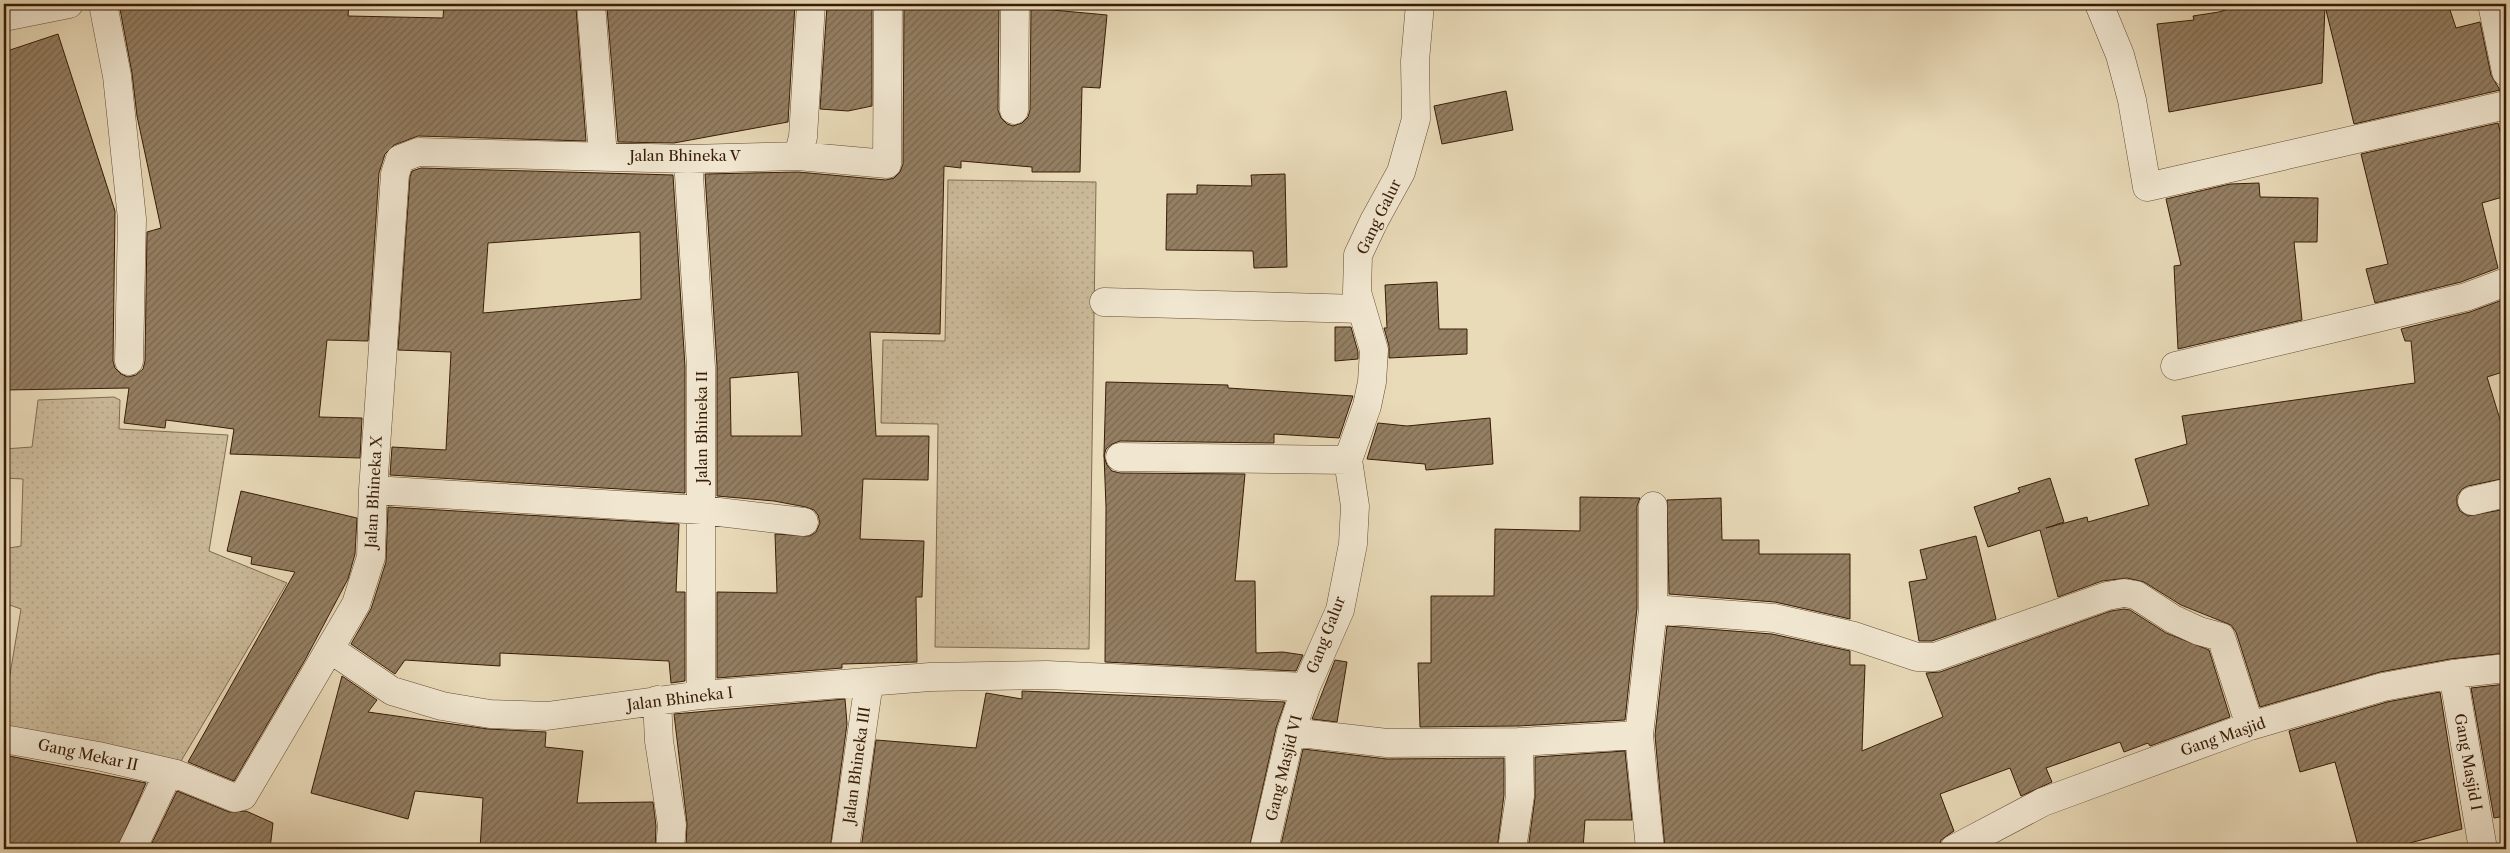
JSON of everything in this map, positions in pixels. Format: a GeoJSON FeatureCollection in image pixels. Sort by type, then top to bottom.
{"type":"FeatureCollection","features":[{"type":"Feature","properties":{"kind":"street"},"geometry":{"type":"LineString","coordinates":[[4,17],[69,4]]}},
{"type":"Feature","properties":{"kind":"street"},"geometry":{"type":"LineString","coordinates":[[103,4],[117,76],[132,219],[128,361]]}},
{"type":"Feature","properties":{"kind":"street"},"geometry":{"type":"LineString","coordinates":[[590,4],[603,156]]}},
{"type":"Feature","properties":{"kind":"street"},"geometry":{"type":"LineString","coordinates":[[798,156],[803,137],[811,4]]}},
{"type":"Feature","properties":{"kind":"street","name":"Jalan Bhineka V"},"geometry":{"type":"LineString","coordinates":[[418,152],[688,159],[798,156],[887,164],[888,4]]}},
{"type":"Feature","properties":{"kind":"street"},"geometry":{"type":"LineString","coordinates":[[1014,110],[1016,4]]}},
{"type":"Feature","properties":{"kind":"street","name":"Gang Galur"},"geometry":{"type":"LineString","coordinates":[[1306,687],[1340,610],[1353,544],[1354,506],[1348,460],[1367,406],[1372,382],[1374,350],[1361,309],[1356,275],[1358,255],[1400,172],[1416,119],[1415,61],[1420,4]]}},
{"type":"Feature","properties":{"kind":"street"},"geometry":{"type":"LineString","coordinates":[[2099,4],[2123,64],[2132,100],[2147,187],[2506,104]]}},
{"type":"Feature","properties":{"kind":"street"},"geometry":{"type":"LineString","coordinates":[[2492,4],[2506,72]]}},
{"type":"Feature","properties":{"kind":"street","name":"Jalan Bhineka X"},"geometry":{"type":"LineString","coordinates":[[171,774],[235,798],[243,796],[356,604],[371,557],[373,490],[395,174],[400,159],[406,155],[418,152]]}},
{"type":"Feature","properties":{"kind":"street","name":"Jalan Bhineka II"},"geometry":{"type":"LineString","coordinates":[[688,159],[702,367],[701,695]]}},
{"type":"Feature","properties":{"kind":"street"},"geometry":{"type":"LineString","coordinates":[[2175,366],[2466,297],[2506,282]]}},
{"type":"Feature","properties":{"kind":"street"},"geometry":{"type":"LineString","coordinates":[[1104,302],[1361,309]]}},
{"type":"Feature","properties":{"kind":"street"},"geometry":{"type":"LineString","coordinates":[[1120,457],[1348,460]]}},
{"type":"Feature","properties":{"kind":"street"},"geometry":{"type":"LineString","coordinates":[[373,490],[702,510],[804,522]]}},
{"type":"Feature","properties":{"kind":"street"},"geometry":{"type":"LineString","coordinates":[[2472,501],[2506,493]]}},
{"type":"Feature","properties":{"kind":"street"},"geometry":{"type":"LineString","coordinates":[[1650,849],[1639,735],[1653,609],[1653,506]]}},
{"type":"Feature","properties":{"kind":"street"},"geometry":{"type":"LineString","coordinates":[[1653,609],[1774,618],[1854,636],[1917,657],[1935,657],[2107,596],[2124,593],[2136,595],[2173,619],[2199,631],[2221,637],[2250,726]]}},
{"type":"Feature","properties":{"kind":"street","name":"Jalan Bhineka I"},"geometry":{"type":"LineString","coordinates":[[330,649],[392,691],[442,706],[490,714],[547,716],[701,695],[930,677],[1047,675],[1306,687]]}},
{"type":"Feature","properties":{"kind":"street","name":"Gang Masjid"},"geometry":{"type":"LineString","coordinates":[[1954,849],[2043,802],[2250,726],[2383,687],[2454,674],[2506,668]]}},
{"type":"Feature","properties":{"kind":"street","name":"Gang Masjid I"},"geometry":{"type":"LineString","coordinates":[[2454,674],[2484,849]]}},
{"type":"Feature","properties":{"kind":"street","name":"Jalan Bhineka III"},"geometry":{"type":"LineString","coordinates":[[845,849],[869,682]]}},
{"type":"Feature","properties":{"kind":"street","name":"Gang Masjid VI"},"geometry":{"type":"LineString","coordinates":[[1264,849],[1291,732],[1306,687]]}},
{"type":"Feature","properties":{"kind":"street"},"geometry":{"type":"LineString","coordinates":[[657,700],[660,741],[672,825],[670,849]]}},
{"type":"Feature","properties":{"kind":"street"},"geometry":{"type":"LineString","coordinates":[[1291,732],[1387,743],[1519,742],[1639,735]]}},
{"type":"Feature","properties":{"kind":"street","name":"Gang Mekar II"},"geometry":{"type":"LineString","coordinates":[[4,739],[98,756],[171,774]]}},
{"type":"Feature","properties":{"kind":"street"},"geometry":{"type":"LineString","coordinates":[[1512,849],[1520,796],[1519,742]]}},
{"type":"Feature","properties":{"kind":"street"},"geometry":{"type":"LineString","coordinates":[[132,849],[167,776],[171,774]]}},
{"type":"Feature","properties":{"kind":"shaded area"},"geometry":{"type":"Polygon","coordinates":[[[948,180],[1096,182],[1089,649],[935,647],[938,424],[881,423],[883,340],[945,341],[948,180]]]}},
{"type":"Feature","properties":{"kind":"shaded area"},"geometry":{"type":"Polygon","coordinates":[[[114,397],[120,400],[119,429],[228,435],[209,551],[287,583],[181,761],[4,730],[4,710],[21,609],[4,603],[4,549],[21,546],[23,479],[4,478],[4,449],[32,447],[38,400],[114,397]]]}},
{"type":"Feature","properties":{"kind":"building"},"geometry":{"type":"Polygon","coordinates":[[[141,4],[349,4],[348,16],[443,18],[444,4],[543,4],[543,9],[576,8],[586,141],[418,136],[394,145],[385,154],[379,173],[368,341],[327,340],[319,417],[362,418],[360,458],[230,454],[234,429],[166,420],[165,428],[124,423],[129,388],[4,390],[4,52],[58,34],[115,211],[113,361],[115,368],[121,374],[128,377],[136,375],[143,369],[145,361],[147,232],[161,228],[137,116],[132,73],[120,9],[141,4]]]}},
{"type":"Feature","properties":{"kind":"building"},"geometry":{"type":"Polygon","coordinates":[[[720,4],[795,4],[788,122],[674,143],[618,142],[607,8],[720,4]]]}},
{"type":"Feature","properties":{"kind":"building"},"geometry":{"type":"Polygon","coordinates":[[[904,4],[999,4],[998,110],[1001,118],[1007,124],[1013,126],[1022,123],[1028,117],[1030,110],[1031,8],[1107,15],[1100,88],[1082,87],[1080,172],[1032,172],[1032,167],[961,161],[961,168],[944,166],[940,334],[870,332],[876,436],[929,436],[928,480],[863,479],[860,539],[924,541],[922,597],[916,597],[917,662],[842,664],[842,668],[717,678],[717,592],[777,593],[775,534],[810,536],[816,532],[820,523],[818,515],[814,510],[806,507],[774,501],[717,496],[717,366],[705,174],[798,172],[886,180],[894,178],[900,172],[903,164],[904,4]],[[798,372],[730,378],[731,436],[802,436],[798,372]]]}},
{"type":"Feature","properties":{"kind":"building"},"geometry":{"type":"Polygon","coordinates":[[[2245,4],[2448,4],[2456,28],[2480,22],[2491,75],[2500,90],[2354,124],[2325,6],[2322,83],[2169,112],[2157,24],[2194,20],[2193,16],[2219,12],[2245,4]]]}},
{"type":"Feature","properties":{"kind":"building"},"geometry":{"type":"Polygon","coordinates":[[[827,6],[872,7],[872,106],[848,111],[820,109],[827,6]]]}},
{"type":"Feature","properties":{"kind":"building"},"geometry":{"type":"Polygon","coordinates":[[[1506,91],[1513,130],[1442,144],[1434,106],[1506,91]]]}},
{"type":"Feature","properties":{"kind":"building"},"geometry":{"type":"Polygon","coordinates":[[[2498,123],[2506,154],[2506,196],[2482,203],[2498,268],[2461,282],[2375,303],[2366,269],[2388,264],[2361,154],[2498,123]]]}},
{"type":"Feature","properties":{"kind":"building"},"geometry":{"type":"Polygon","coordinates":[[[421,168],[673,175],[685,367],[685,493],[390,475],[392,447],[446,450],[451,352],[398,350],[410,177],[412,171],[421,168]],[[640,232],[488,243],[483,313],[641,299],[640,232]]]}},
{"type":"Feature","properties":{"kind":"building"},"geometry":{"type":"Polygon","coordinates":[[[1285,174],[1287,267],[1254,268],[1253,251],[1166,250],[1167,194],[1197,194],[1197,185],[1252,186],[1251,175],[1285,174]]]}},
{"type":"Feature","properties":{"kind":"building"},"geometry":{"type":"Polygon","coordinates":[[[2259,183],[2260,197],[2318,198],[2317,242],[2294,242],[2302,320],[2178,349],[2174,266],[2181,265],[2166,199],[2230,184],[2259,183]]]}},
{"type":"Feature","properties":{"kind":"building"},"geometry":{"type":"Polygon","coordinates":[[[1437,282],[1439,329],[1467,329],[1467,354],[1389,358],[1389,346],[1384,328],[1387,328],[1385,285],[1437,282]]]}},
{"type":"Feature","properties":{"kind":"building"},"geometry":{"type":"Polygon","coordinates":[[[2505,299],[2506,371],[2487,377],[2506,439],[2506,478],[2462,489],[2457,496],[2457,504],[2460,511],[2468,516],[2506,509],[2506,653],[2450,659],[2380,672],[2260,707],[2236,632],[2231,625],[2181,605],[2144,582],[2127,578],[2102,581],[2058,597],[2040,530],[1988,547],[1974,507],[2020,492],[2018,488],[2050,478],[2064,522],[2046,528],[2087,517],[2088,522],[2149,505],[2135,459],[2187,444],[2182,416],[2415,383],[2411,341],[2405,341],[2401,329],[2470,312],[2505,299]]]}},
{"type":"Feature","properties":{"kind":"building"},"geometry":{"type":"Polygon","coordinates":[[[1335,327],[1351,327],[1358,359],[1335,361],[1335,327]]]}},
{"type":"Feature","properties":{"kind":"building"},"geometry":{"type":"Polygon","coordinates":[[[1106,382],[1228,385],[1228,388],[1353,396],[1339,438],[1274,434],[1274,443],[1120,441],[1106,449],[1104,456],[1106,382]]]}},
{"type":"Feature","properties":{"kind":"building"},"geometry":{"type":"Polygon","coordinates":[[[1490,418],[1493,464],[1426,470],[1425,464],[1367,459],[1378,423],[1407,426],[1490,418]]]}},
{"type":"Feature","properties":{"kind":"building"},"geometry":{"type":"Polygon","coordinates":[[[1104,456],[1107,465],[1112,471],[1120,473],[1245,474],[1235,581],[1255,581],[1256,653],[1283,652],[1303,655],[1296,671],[1105,662],[1106,507],[1104,456]]]}},
{"type":"Feature","properties":{"kind":"building"},"geometry":{"type":"Polygon","coordinates":[[[241,491],[357,518],[355,554],[348,579],[305,660],[234,781],[188,762],[295,572],[251,564],[252,557],[227,551],[241,491]]]}},
{"type":"Feature","properties":{"kind":"building"},"geometry":{"type":"Polygon","coordinates":[[[1580,497],[1640,498],[1637,506],[1637,608],[1625,720],[1518,726],[1420,727],[1418,663],[1431,663],[1431,596],[1494,596],[1495,529],[1580,531],[1580,497]]]}},
{"type":"Feature","properties":{"kind":"building"},"geometry":{"type":"Polygon","coordinates":[[[1721,498],[1722,540],[1759,540],[1759,554],[1850,554],[1850,619],[1775,602],[1669,594],[1667,500],[1721,498]]]}},
{"type":"Feature","properties":{"kind":"building"},"geometry":{"type":"Polygon","coordinates":[[[388,507],[679,524],[676,592],[685,592],[685,681],[671,683],[669,661],[500,653],[500,666],[405,660],[395,674],[351,644],[371,609],[386,562],[388,507]]]}},
{"type":"Feature","properties":{"kind":"building"},"geometry":{"type":"Polygon","coordinates":[[[1976,536],[1996,619],[1932,641],[1919,641],[1909,582],[1927,579],[1920,550],[1976,536]]]}},
{"type":"Feature","properties":{"kind":"building"},"geometry":{"type":"Polygon","coordinates":[[[2130,610],[2166,633],[2209,650],[2230,717],[2150,746],[2148,743],[2124,752],[2120,742],[2046,768],[2052,782],[2021,796],[2010,768],[1940,794],[1954,831],[1941,840],[1939,849],[1665,849],[1655,735],[1667,626],[1772,634],[1850,651],[1850,665],[1865,665],[1862,751],[1943,717],[1926,673],[1940,672],[2111,611],[2130,610]]]}},
{"type":"Feature","properties":{"kind":"building"},"geometry":{"type":"Polygon","coordinates":[[[1335,660],[1347,662],[1337,722],[1312,719],[1335,660]]]}},
{"type":"Feature","properties":{"kind":"building"},"geometry":{"type":"Polygon","coordinates":[[[342,676],[377,700],[368,712],[488,729],[546,732],[545,747],[583,751],[577,803],[653,802],[656,826],[655,849],[480,849],[483,798],[415,791],[408,819],[311,793],[342,676]]]}},
{"type":"Feature","properties":{"kind":"building"},"geometry":{"type":"Polygon","coordinates":[[[2506,684],[2506,816],[2494,818],[2471,688],[2506,684]]]}},
{"type":"Feature","properties":{"kind":"building"},"geometry":{"type":"Polygon","coordinates":[[[1022,691],[1285,702],[1276,728],[1249,849],[1208,843],[1207,849],[861,849],[876,740],[976,748],[986,693],[1022,699],[1022,691]]]}},
{"type":"Feature","properties":{"kind":"building"},"geometry":{"type":"Polygon","coordinates":[[[2440,692],[2462,829],[2410,843],[2412,849],[2359,849],[2335,762],[2300,772],[2289,731],[2387,702],[2440,692]]]}},
{"type":"Feature","properties":{"kind":"building"},"geometry":{"type":"Polygon","coordinates":[[[845,699],[847,724],[830,849],[686,849],[687,823],[674,714],[845,699]]]}},
{"type":"Feature","properties":{"kind":"building"},"geometry":{"type":"Polygon","coordinates":[[[1303,749],[1387,759],[1504,758],[1504,795],[1497,849],[1280,849],[1303,749]]]}},
{"type":"Feature","properties":{"kind":"building"},"geometry":{"type":"Polygon","coordinates":[[[1625,751],[1632,820],[1585,820],[1583,849],[1528,849],[1535,798],[1535,757],[1625,751]]]}},
{"type":"Feature","properties":{"kind":"building"},"geometry":{"type":"Polygon","coordinates":[[[4,755],[146,783],[117,849],[4,849],[4,755]]]}},
{"type":"Feature","properties":{"kind":"building"},"geometry":{"type":"Polygon","coordinates":[[[177,791],[229,812],[246,811],[273,823],[270,849],[149,849],[177,791]]]}}]}
